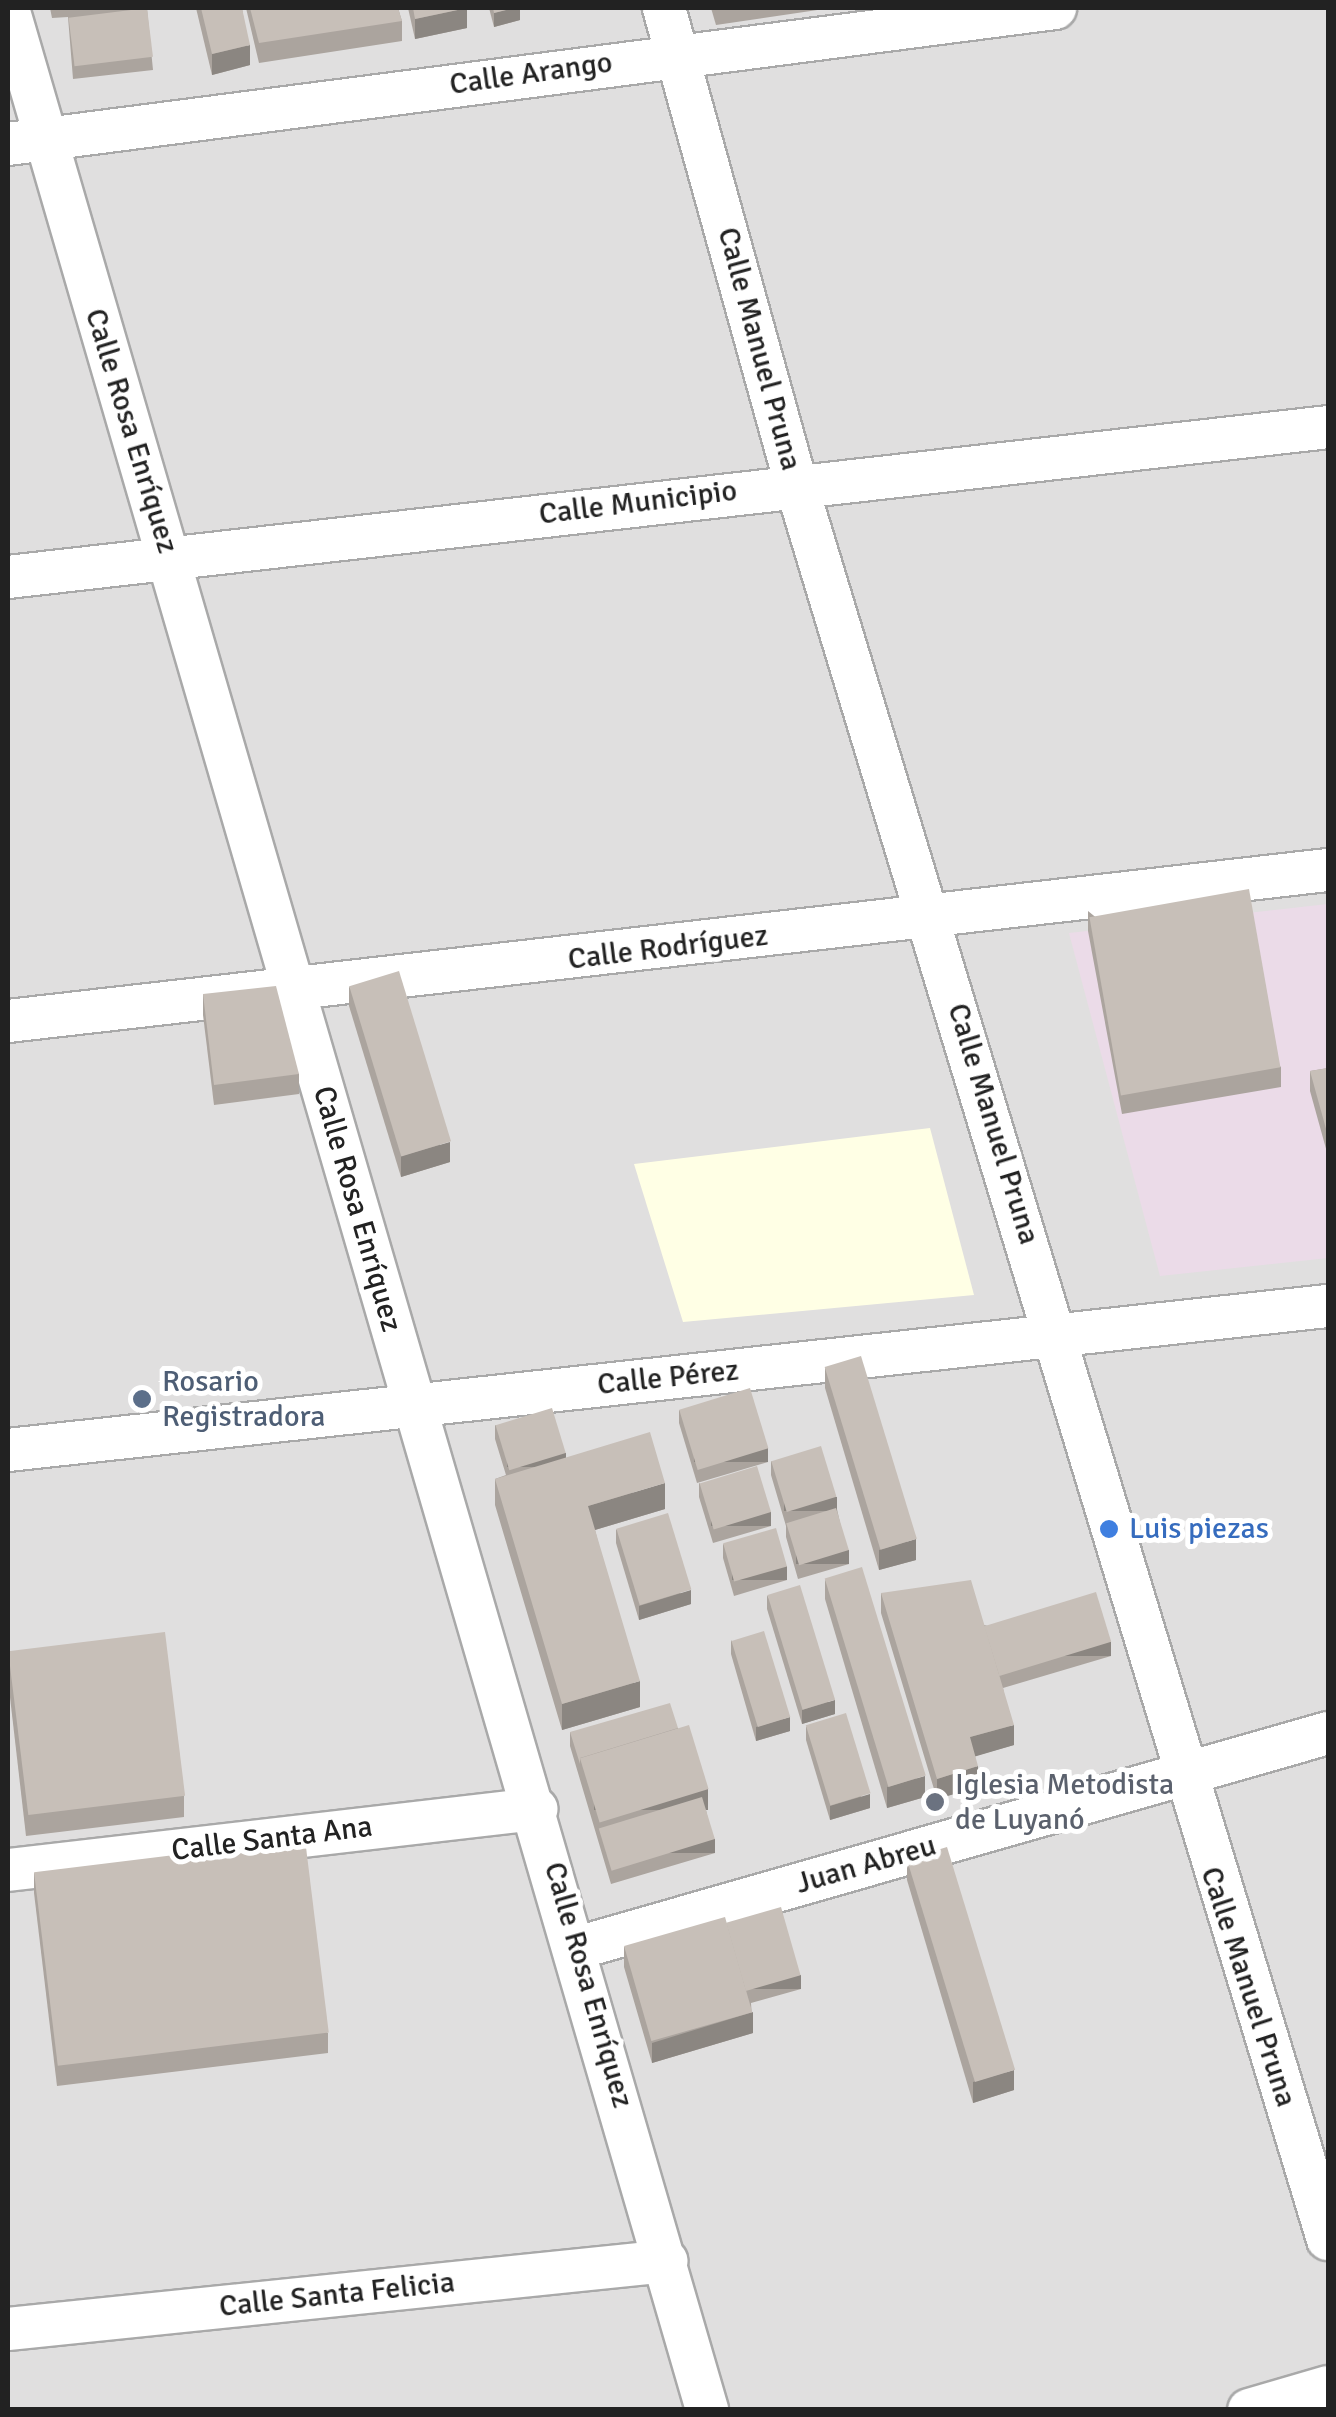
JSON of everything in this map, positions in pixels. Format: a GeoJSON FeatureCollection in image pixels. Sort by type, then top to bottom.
{"type":"FeatureCollection","features":[{"type":"Feature","properties":{"kind":"street","name":"Calle Rosa Enríquez"},"geometry":{"type":"LineString","coordinates":[[8,8],[25,142],[170,560],[414,1404],[578,1948],[707,2410]]}},
{"type":"Feature","properties":{"kind":"street","name":"Calle Manuel Pruna"},"geometry":{"type":"LineString","coordinates":[[664,8],[796,484],[932,917],[1181,1775],[1328,2240]]}},
{"type":"Feature","properties":{"kind":"street","name":"Calle Arango"},"geometry":{"type":"LineString","coordinates":[[25,142],[1054,8]]}},
{"type":"Feature","properties":{"kind":"street","name":"Calle Municipio"},"geometry":{"type":"LineString","coordinates":[[8,577],[796,484],[1328,427]]}},
{"type":"Feature","properties":{"kind":"street","name":"Calle Rodríguez"},"geometry":{"type":"LineString","coordinates":[[8,1021],[293,992],[1328,870]]}},
{"type":"Feature","properties":{"kind":"street","name":"Calle Pérez"},"geometry":{"type":"LineString","coordinates":[[8,1450],[1328,1306]]}},
{"type":"Feature","properties":{"kind":"street","name":"Juan Abreu"},"geometry":{"type":"LineString","coordinates":[[578,1948],[1328,1733]]}},
{"type":"Feature","properties":{"kind":"street","name":"Calle Santa Ana"},"geometry":{"type":"LineString","coordinates":[[8,1870],[536,1809]]}},
{"type":"Feature","properties":{"kind":"street","name":"Calle Santa Felicia"},"geometry":{"type":"LineString","coordinates":[[8,2329],[666,2261]]}},
{"type":"Feature","properties":{"kind":"street"},"geometry":{"type":"LineString","coordinates":[[1250,2410],[1328,2387]]}},
{"type":"Feature","properties":{"kind":"shaded area"},"geometry":{"type":"Polygon","coordinates":[[[8,8],[1328,8],[1328,2409],[8,2409],[8,8]]]}},
{"type":"Feature","properties":{"kind":"shaded area"},"geometry":{"type":"Polygon","coordinates":[[[1328,904],[1328,1258],[1160,1276],[1069,933],[1328,904]]]}},
{"type":"Feature","properties":{"kind":"shaded area"},"geometry":{"type":"Polygon","coordinates":[[[930,1128],[974,1295],[683,1322],[634,1164],[930,1128]]]}},
{"type":"Feature","properties":{"kind":"building"},"geometry":{"type":"Polygon","coordinates":[[[147,8],[153,57],[75,66],[69,18],[147,8]]]}},
{"type":"Feature","properties":{"kind":"building"},"geometry":{"type":"Polygon","coordinates":[[[201,8],[242,8],[250,45],[212,54],[201,8]]]}},
{"type":"Feature","properties":{"kind":"building"},"geometry":{"type":"Polygon","coordinates":[[[250,8],[398,8],[402,21],[259,43],[250,8]]]}},
{"type":"Feature","properties":{"kind":"building"},"geometry":{"type":"Polygon","coordinates":[[[413,8],[467,8],[415,19],[413,8]]]}},
{"type":"Feature","properties":{"kind":"building"},"geometry":{"type":"Polygon","coordinates":[[[1249,889],[1280,1067],[1121,1095],[1089,917],[1249,889]]]}},
{"type":"Feature","properties":{"kind":"building"},"geometry":{"type":"Polygon","coordinates":[[[399,971],[451,1141],[401,1156],[349,986],[399,971]]]}},
{"type":"Feature","properties":{"kind":"building"},"geometry":{"type":"Polygon","coordinates":[[[276,986],[299,1074],[214,1085],[203,994],[276,986]]]}},
{"type":"Feature","properties":{"kind":"building"},"geometry":{"type":"Polygon","coordinates":[[[1328,1068],[1328,1136],[1310,1071],[1328,1068]]]}},
{"type":"Feature","properties":{"kind":"building"},"geometry":{"type":"Polygon","coordinates":[[[861,1356],[917,1539],[881,1550],[825,1367],[861,1356]]]}},
{"type":"Feature","properties":{"kind":"building"},"geometry":{"type":"Polygon","coordinates":[[[750,1388],[768,1448],[698,1470],[679,1410],[750,1388]]]}},
{"type":"Feature","properties":{"kind":"building"},"geometry":{"type":"Polygon","coordinates":[[[552,1408],[566,1453],[509,1470],[496,1425],[552,1408]]]}},
{"type":"Feature","properties":{"kind":"building"},"geometry":{"type":"Polygon","coordinates":[[[650,1432],[665,1483],[588,1506],[640,1681],[562,1704],[495,1479],[650,1432]]]}},
{"type":"Feature","properties":{"kind":"building"},"geometry":{"type":"Polygon","coordinates":[[[821,1446],[836,1497],[787,1512],[771,1461],[821,1446]]]}},
{"type":"Feature","properties":{"kind":"building"},"geometry":{"type":"Polygon","coordinates":[[[757,1466],[771,1512],[714,1529],[700,1484],[757,1466]]]}},
{"type":"Feature","properties":{"kind":"building"},"geometry":{"type":"Polygon","coordinates":[[[836,1508],[849,1550],[799,1565],[786,1523],[836,1508]]]}},
{"type":"Feature","properties":{"kind":"building"},"geometry":{"type":"Polygon","coordinates":[[[668,1513],[691,1590],[640,1605],[616,1529],[668,1513]]]}},
{"type":"Feature","properties":{"kind":"building"},"geometry":{"type":"Polygon","coordinates":[[[776,1528],[787,1566],[734,1582],[723,1543],[776,1528]]]}},
{"type":"Feature","properties":{"kind":"building"},"geometry":{"type":"Polygon","coordinates":[[[862,1567],[926,1775],[888,1787],[825,1578],[862,1567]]]}},
{"type":"Feature","properties":{"kind":"building"},"geometry":{"type":"Polygon","coordinates":[[[971,1580],[1014,1725],[970,1737],[978,1766],[937,1779],[881,1593],[971,1580]]]}},
{"type":"Feature","properties":{"kind":"building"},"geometry":{"type":"Polygon","coordinates":[[[800,1585],[835,1700],[803,1710],[767,1595],[800,1585]]]}},
{"type":"Feature","properties":{"kind":"building"},"geometry":{"type":"Polygon","coordinates":[[[1096,1592],[1111,1642],[999,1676],[984,1626],[1096,1592]]]}},
{"type":"Feature","properties":{"kind":"building"},"geometry":{"type":"Polygon","coordinates":[[[764,1631],[790,1717],[758,1727],[731,1641],[764,1631]]]}},
{"type":"Feature","properties":{"kind":"building"},"geometry":{"type":"Polygon","coordinates":[[[165,1632],[185,1796],[28,1815],[8,1651],[165,1632]]]}},
{"type":"Feature","properties":{"kind":"building"},"geometry":{"type":"Polygon","coordinates":[[[670,1703],[678,1728],[580,1758],[580,1764],[570,1732],[670,1703]]]}},
{"type":"Feature","properties":{"kind":"building"},"geometry":{"type":"Polygon","coordinates":[[[846,1713],[871,1793],[830,1806],[806,1725],[846,1713]]]}},
{"type":"Feature","properties":{"kind":"building"},"geometry":{"type":"Polygon","coordinates":[[[689,1725],[709,1789],[600,1822],[580,1758],[689,1725]]]}},
{"type":"Feature","properties":{"kind":"building"},"geometry":{"type":"Polygon","coordinates":[[[702,1797],[715,1839],[612,1871],[599,1829],[702,1797]]]}},
{"type":"Feature","properties":{"kind":"building"},"geometry":{"type":"Polygon","coordinates":[[[305,1839],[329,2033],[58,2066],[34,1872],[305,1839]]]}},
{"type":"Feature","properties":{"kind":"building"},"geometry":{"type":"Polygon","coordinates":[[[947,1847],[1015,2070],[975,2082],[907,1859],[947,1847]]]}},
{"type":"Feature","properties":{"kind":"building"},"geometry":{"type":"Polygon","coordinates":[[[781,1907],[801,1975],[746,1991],[726,1923],[781,1907]]]}},
{"type":"Feature","properties":{"kind":"building"},"geometry":{"type":"Polygon","coordinates":[[[725,1917],[752,2012],[651,2041],[624,1946],[725,1917]]]}},
{"type":"Feature","properties":{"kind":"place","name":"Rosario Registradora"},"geometry":{"type":"Point","coordinates":[142,1399]}},
{"type":"Feature","properties":{"kind":"place","name":"Luis piezas"},"geometry":{"type":"Point","coordinates":[1109,1529]}},
{"type":"Feature","properties":{"kind":"place","name":"Iglesia Metodista de Luyanó"},"geometry":{"type":"Point","coordinates":[935,1802]}}]}
